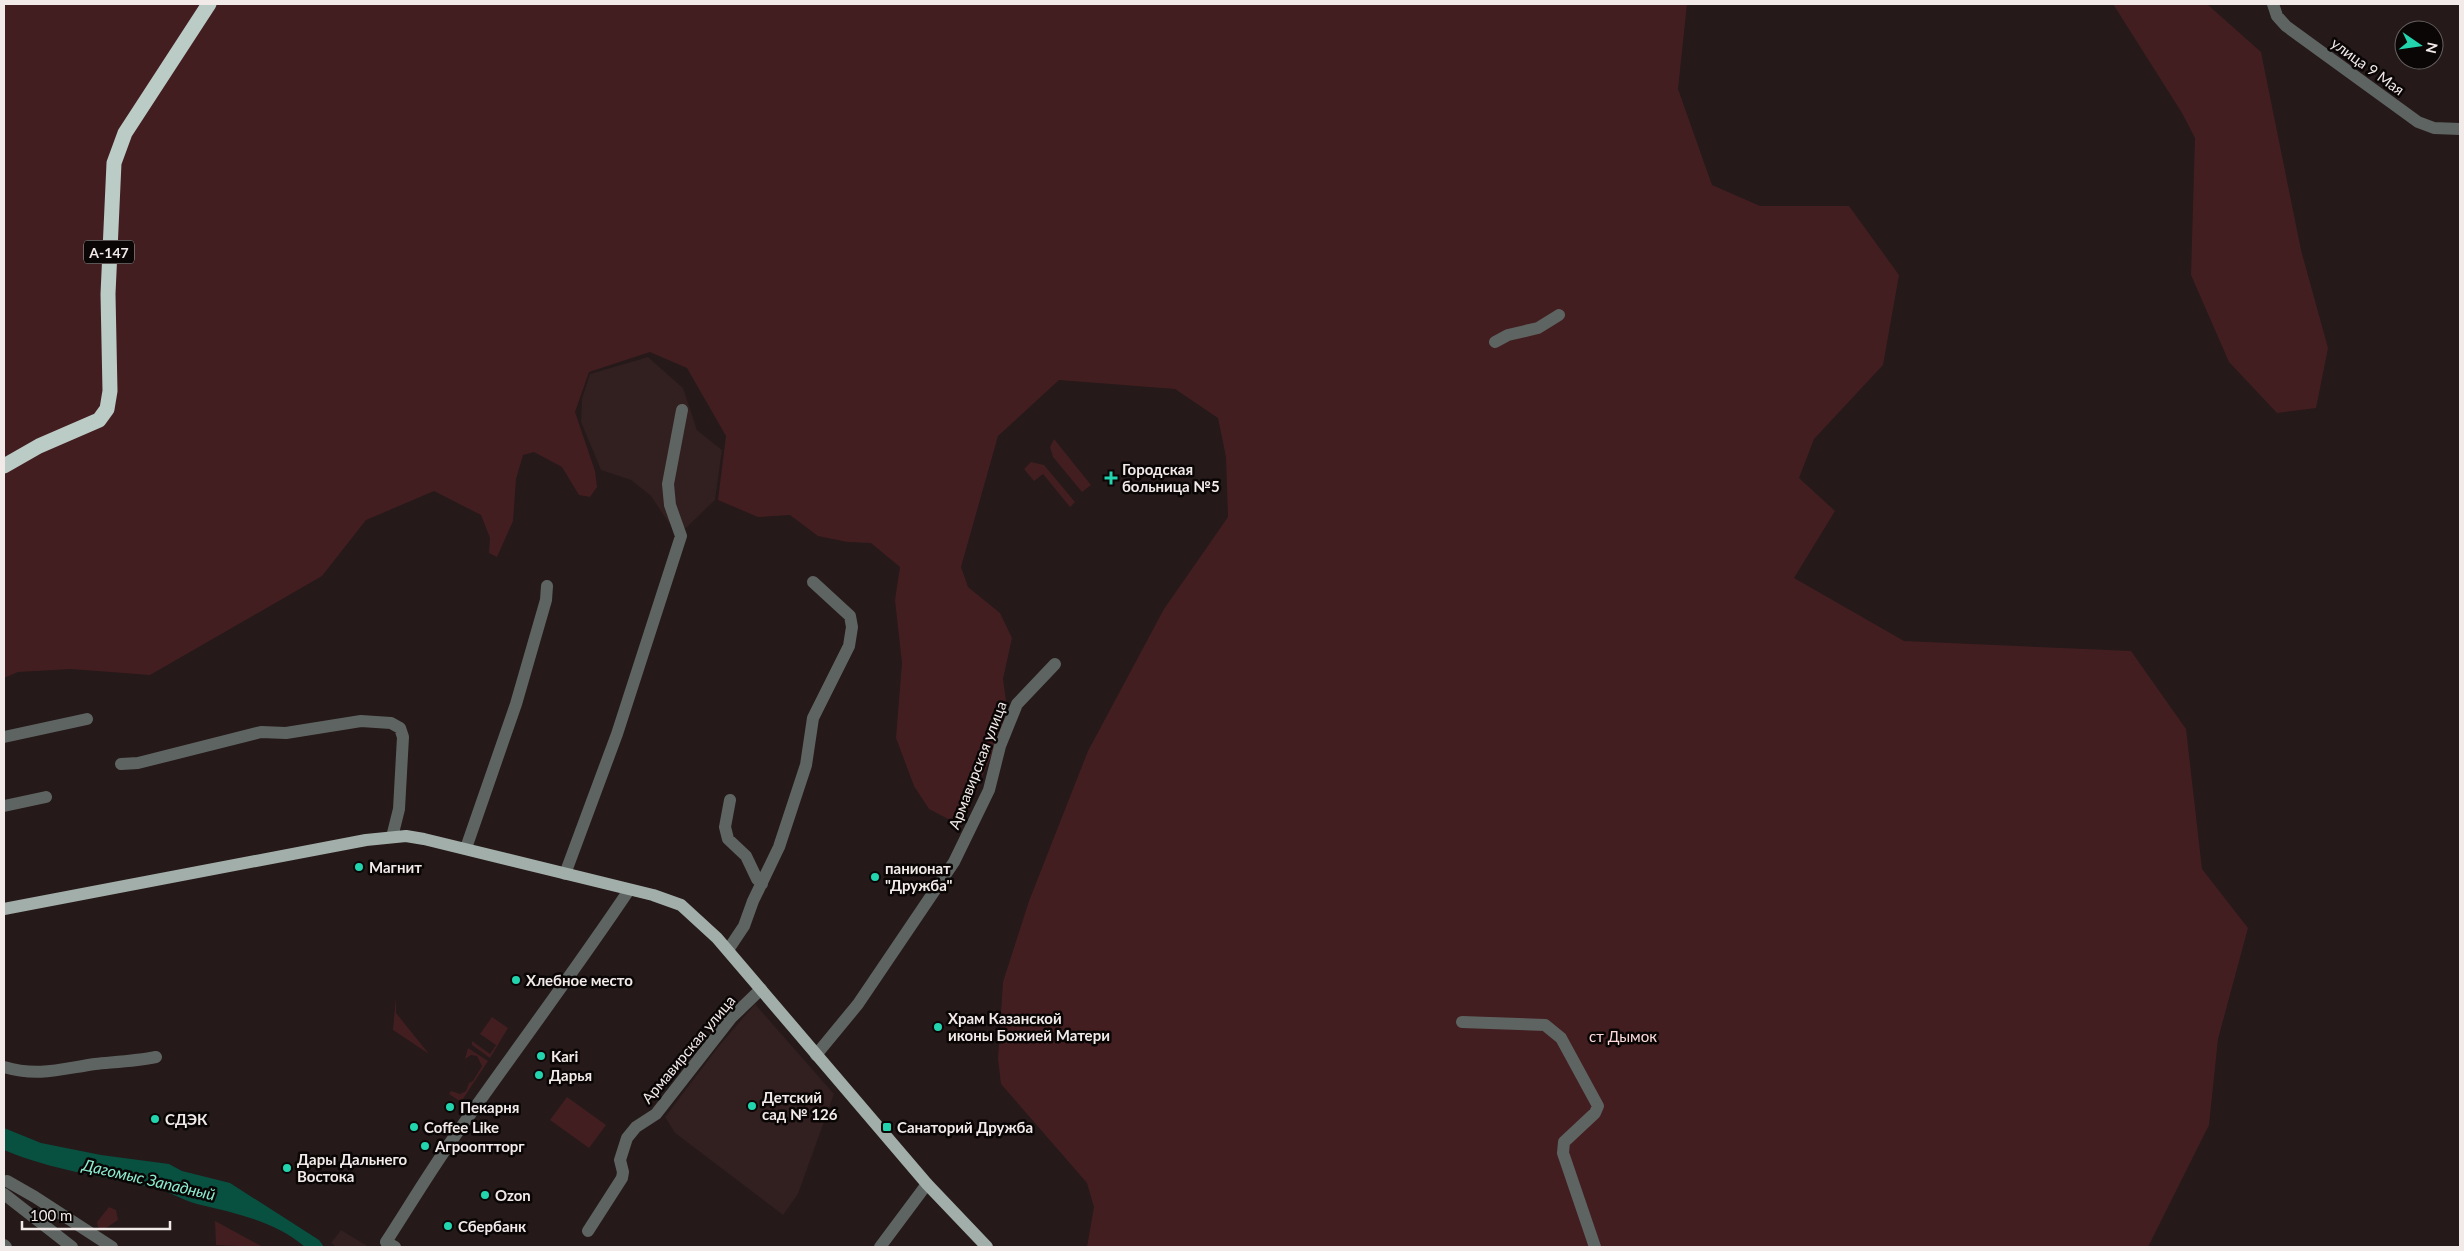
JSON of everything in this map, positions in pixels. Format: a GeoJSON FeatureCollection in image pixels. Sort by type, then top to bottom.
{"type":"FeatureCollection","features":[{"type":"Feature","properties":{"kind":"highway","name":"А-147"},"geometry":{"type":"LineString","coordinates":[[4,466],[39,446],[99,420],[107,409],[110,391],[109,285],[114,163],[124,133],[210,4]]}},
{"type":"Feature","properties":{"kind":"main road"},"geometry":{"type":"LineString","coordinates":[[4,909],[366,840],[406,836],[466,848],[653,895],[681,906],[728,950],[927,1184],[987,1247]]}},
{"type":"Feature","properties":{"kind":"street","name":"улица 9 Мая"},"geometry":{"type":"LineString","coordinates":[[2273,4],[2277,16],[2286,26],[2418,122],[2434,128],[2460,130]]}},
{"type":"Feature","properties":{"kind":"street"},"geometry":{"type":"LineString","coordinates":[[1494,342],[1508,335],[1538,328],[1559,315]]}},
{"type":"Feature","properties":{"kind":"street"},"geometry":{"type":"LineString","coordinates":[[566,874],[617,734],[681,536],[670,505],[668,484],[682,410]]}},
{"type":"Feature","properties":{"kind":"street"},"geometry":{"type":"LineString","coordinates":[[728,950],[744,926],[753,901],[779,848],[803,774],[814,718],[849,646],[852,627],[850,616],[814,582]]}},
{"type":"Feature","properties":{"kind":"street"},"geometry":{"type":"LineString","coordinates":[[466,848],[516,704],[546,600],[547,586]]}},
{"type":"Feature","properties":{"kind":"street","name":"Армавирская улица"},"geometry":{"type":"LineString","coordinates":[[816,1055],[858,1004],[954,862],[988,790],[1000,746],[1016,704],[1055,664]]}},
{"type":"Feature","properties":{"kind":"street"},"geometry":{"type":"LineString","coordinates":[[4,737],[87,719]]}},
{"type":"Feature","properties":{"kind":"street"},"geometry":{"type":"LineString","coordinates":[[121,764],[138,763],[261,732],[286,733],[361,721],[391,723],[400,728],[403,737],[399,809],[392,837]]}},
{"type":"Feature","properties":{"kind":"street"},"geometry":{"type":"LineString","coordinates":[[4,806],[46,797]]}},
{"type":"Feature","properties":{"kind":"street"},"geometry":{"type":"LineString","coordinates":[[730,800],[725,828],[728,839],[746,856],[756,879],[762,884]]}},
{"type":"Feature","properties":{"kind":"street"},"geometry":{"type":"LineString","coordinates":[[395,1247],[386,1242],[424,1182],[456,1134],[630,890]]}},
{"type":"Feature","properties":{"kind":"street","name":"Армавирская улица"},"geometry":{"type":"LineString","coordinates":[[588,1230],[622,1178],[623,1172],[620,1160],[627,1138],[636,1127],[656,1114],[731,1018],[761,989]]}},
{"type":"Feature","properties":{"kind":"street"},"geometry":{"type":"LineString","coordinates":[[1462,1022],[1545,1025],[1561,1038],[1598,1106],[1595,1113],[1564,1142],[1563,1153],[1595,1247]]}},
{"type":"Feature","properties":{"kind":"street"},"geometry":{"type":"LineString","coordinates":[[4,1066],[29,1072],[47,1073],[156,1057]]}},
{"type":"Feature","properties":{"kind":"street"},"geometry":{"type":"LineString","coordinates":[[7,1181],[112,1247]]}},
{"type":"Feature","properties":{"kind":"street"},"geometry":{"type":"LineString","coordinates":[[880,1247],[927,1184]]}},
{"type":"Feature","properties":{"kind":"street"},"geometry":{"type":"LineString","coordinates":[[4,1194],[72,1247]]}},
{"type":"Feature","properties":{"kind":"shaded area"},"geometry":{"type":"Polygon","coordinates":[[[648,357],[683,388],[697,430],[722,450],[715,500],[686,528],[669,523],[651,496],[631,480],[601,470],[581,422],[582,399],[590,374],[648,357]]]}},
{"type":"Feature","properties":{"kind":"shaded area","name":"Детский сад № 126"},"geometry":{"type":"Polygon","coordinates":[[[755,1004],[834,1094],[798,1194],[783,1215],[675,1133],[665,1117],[718,1047],[755,1004]]]}},
{"type":"Feature","properties":{"kind":"shaded area"},"geometry":{"type":"Polygon","coordinates":[[[341,1230],[369,1247],[336,1247],[331,1243],[341,1230]]]}},
{"type":"Feature","properties":{"kind":"green space","name":"ст Дымок"},"geometry":{"type":"Polygon","coordinates":[[[4,4],[1687,4],[1678,89],[1712,185],[1760,206],[1849,206],[1899,275],[1883,365],[1814,439],[1799,478],[1835,511],[1794,578],[1904,641],[2131,651],[2186,729],[2202,869],[2248,928],[2218,1039],[2209,1125],[2148,1247],[1087,1247],[1094,1207],[1087,1183],[1001,1084],[998,1059],[1003,982],[1029,901],[1088,751],[1164,609],[1228,517],[1226,457],[1218,418],[1175,389],[1059,380],[998,436],[961,567],[968,587],[1000,613],[1012,638],[1003,679],[1008,716],[967,813],[952,821],[929,809],[914,786],[896,738],[902,663],[895,600],[900,567],[871,543],[848,542],[818,536],[790,515],[758,517],[718,500],[726,436],[687,368],[650,352],[589,372],[575,412],[595,471],[597,487],[590,497],[579,495],[562,467],[534,452],[523,455],[516,479],[513,521],[497,557],[489,553],[490,538],[481,515],[434,491],[366,520],[322,576],[150,675],[71,669],[18,672],[4,678],[4,4]]]}},
{"type":"Feature","properties":{"kind":"green space"},"geometry":{"type":"Polygon","coordinates":[[[2113,4],[2207,4],[2261,52],[2301,250],[2328,348],[2316,408],[2277,413],[2229,362],[2191,275],[2195,138],[2182,113],[2113,4]]]}},
{"type":"Feature","properties":{"kind":"green space"},"geometry":{"type":"Polygon","coordinates":[[[1054,439],[1091,485],[1082,492],[1053,457],[1050,447],[1054,439]]]}},
{"type":"Feature","properties":{"kind":"green space"},"geometry":{"type":"Polygon","coordinates":[[[1031,462],[1044,465],[1075,502],[1070,507],[1043,474],[1034,481],[1024,469],[1031,462]]]}},
{"type":"Feature","properties":{"kind":"green space"},"geometry":{"type":"Polygon","coordinates":[[[396,997],[396,1013],[429,1054],[393,1030],[396,997]]]}},
{"type":"Feature","properties":{"kind":"green space"},"geometry":{"type":"Polygon","coordinates":[[[492,1017],[508,1028],[490,1058],[472,1045],[472,1041],[490,1054],[496,1045],[480,1034],[492,1017]]]}},
{"type":"Feature","properties":{"kind":"green space"},"geometry":{"type":"Polygon","coordinates":[[[468,1048],[488,1061],[461,1102],[449,1094],[451,1091],[460,1094],[466,1091],[469,1083],[473,1081],[482,1066],[477,1056],[471,1055],[465,1059],[468,1048]]]}},
{"type":"Feature","properties":{"kind":"green space"},"geometry":{"type":"Polygon","coordinates":[[[567,1097],[606,1125],[589,1148],[550,1120],[567,1097]]]}},
{"type":"Feature","properties":{"kind":"green space"},"geometry":{"type":"Polygon","coordinates":[[[109,1207],[116,1210],[118,1220],[103,1230],[98,1227],[97,1222],[109,1207]]]}},
{"type":"Feature","properties":{"kind":"green space"},"geometry":{"type":"Polygon","coordinates":[[[215,1221],[263,1247],[216,1245],[215,1221]]]}},
{"type":"Feature","properties":{"kind":"water","name":"Дагомыс Западный"},"geometry":{"type":"Polygon","coordinates":[[[4,1128],[41,1143],[101,1155],[169,1164],[182,1171],[230,1183],[319,1240],[324,1247],[305,1247],[294,1238],[268,1224],[191,1202],[160,1189],[60,1168],[4,1150],[4,1128]]]}},
{"type":"Feature","properties":{"kind":"place","name":"Городская больница №5"},"geometry":{"type":"Point","coordinates":[1111,478]}},
{"type":"Feature","properties":{"kind":"place","name":"Магнит"},"geometry":{"type":"Point","coordinates":[359,867]}},
{"type":"Feature","properties":{"kind":"place","name":"панионат \"Дружба\""},"geometry":{"type":"Point","coordinates":[875,877]}},
{"type":"Feature","properties":{"kind":"place","name":"Хлебное место"},"geometry":{"type":"Point","coordinates":[516,980]}},
{"type":"Feature","properties":{"kind":"place","name":"Храм Казанской иконы Божией Матери"},"geometry":{"type":"Point","coordinates":[938,1027]}},
{"type":"Feature","properties":{"kind":"place","name":"Kari"},"geometry":{"type":"Point","coordinates":[541,1056]}},
{"type":"Feature","properties":{"kind":"place","name":"Дарья"},"geometry":{"type":"Point","coordinates":[539,1075]}},
{"type":"Feature","properties":{"kind":"place","name":"Детский сад № 126"},"geometry":{"type":"Point","coordinates":[752,1106]}},
{"type":"Feature","properties":{"kind":"place","name":"Пекарня"},"geometry":{"type":"Point","coordinates":[450,1107]}},
{"type":"Feature","properties":{"kind":"place","name":"СДЭК"},"geometry":{"type":"Point","coordinates":[155,1119]}},
{"type":"Feature","properties":{"kind":"place","name":"Coffee Like"},"geometry":{"type":"Point","coordinates":[414,1127]}},
{"type":"Feature","properties":{"kind":"place","name":"Санаторий Дружба"},"geometry":{"type":"Point","coordinates":[887,1127]}},
{"type":"Feature","properties":{"kind":"place","name":"Агрооптторг"},"geometry":{"type":"Point","coordinates":[425,1146]}},
{"type":"Feature","properties":{"kind":"place","name":"Дары Дальнего Востока"},"geometry":{"type":"Point","coordinates":[287,1168]}},
{"type":"Feature","properties":{"kind":"place","name":"Ozon"},"geometry":{"type":"Point","coordinates":[485,1195]}},
{"type":"Feature","properties":{"kind":"place","name":"Сбербанк"},"geometry":{"type":"Point","coordinates":[448,1226]}}]}
